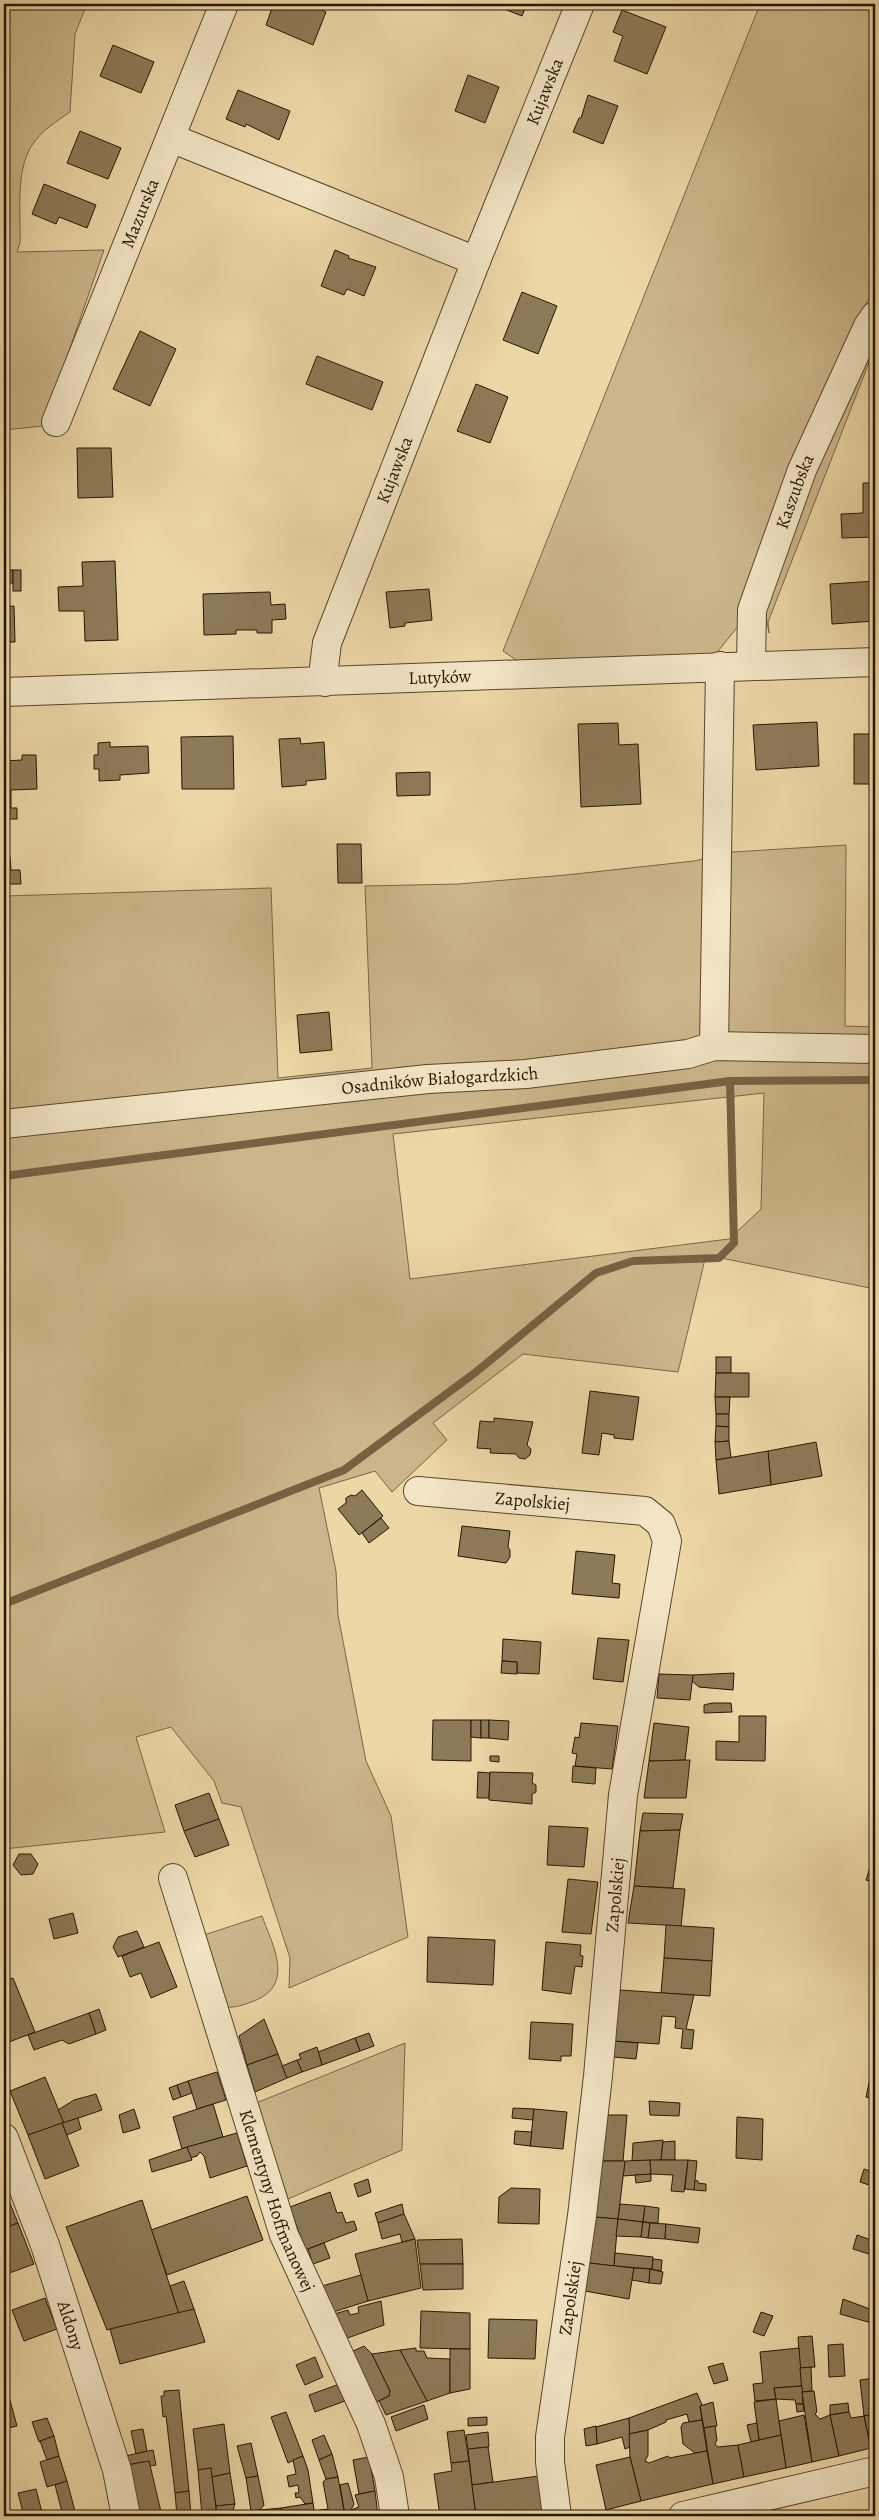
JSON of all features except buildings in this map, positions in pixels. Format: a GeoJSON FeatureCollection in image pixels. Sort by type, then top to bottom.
{"type":"FeatureCollection","features":[{"type":"Feature","properties":{"kind":"street","name":"Mazurska"},"geometry":{"type":"LineString","coordinates":[[56,422],[224,4]]}},
{"type":"Feature","properties":{"kind":"street","name":"Kujawska"},"geometry":{"type":"LineString","coordinates":[[325,682],[324,667],[327,643],[476,261],[580,4]]}},
{"type":"Feature","properties":{"kind":"street"},"geometry":{"type":"LineString","coordinates":[[171,138],[476,261]]}},
{"type":"Feature","properties":{"kind":"street","name":"Kaszubska"},"geometry":{"type":"LineString","coordinates":[[751,665],[752,610],[802,470],[873,316]]}},
{"type":"Feature","properties":{"kind":"street","name":"Lutyków"},"geometry":{"type":"LineString","coordinates":[[4,692],[875,662]]}},
{"type":"Feature","properties":{"kind":"street"},"geometry":{"type":"LineString","coordinates":[[714,1046],[720,666]]}},
{"type":"Feature","properties":{"kind":"street","name":"Osadników Białogardzkich"},"geometry":{"type":"LineString","coordinates":[[4,1124],[428,1079],[526,1074],[688,1054],[714,1046],[875,1049]]}},
{"type":"Feature","properties":{"kind":"street","name":"Zapolskiej"},"geometry":{"type":"LineString","coordinates":[[418,1491],[646,1511],[661,1524],[667,1541],[623,1795],[597,2085],[582,2216],[550,2436],[550,2462],[557,2516]]}},
{"type":"Feature","properties":{"kind":"street","name":"Klementyny Hoffmanowej"},"geometry":{"type":"LineString","coordinates":[[173,1878],[284,2234],[371,2424],[389,2477],[395,2516]]}},
{"type":"Feature","properties":{"kind":"street","name":"Aldony"},"geometry":{"type":"LineString","coordinates":[[4,2138],[44,2245],[114,2461],[126,2516]]}},
{"type":"Feature","properties":{"kind":"street"},"geometry":{"type":"LineString","coordinates":[[683,2516],[742,2509],[875,2471]]}},
{"type":"Feature","properties":{"kind":"shaded area"},"geometry":{"type":"Polygon","coordinates":[[[4,4],[87,4],[75,34],[70,112],[40,135],[32,145],[23,167],[20,192],[20,243],[17,252],[104,250],[43,426],[4,430],[4,4]]]}},
{"type":"Feature","properties":{"kind":"shaded area"},"geometry":{"type":"Polygon","coordinates":[[[760,4],[875,4],[875,286],[846,344],[739,625],[715,655],[522,664],[503,651],[760,4]]]}},
{"type":"Feature","properties":{"kind":"shaded area"},"geometry":{"type":"Polygon","coordinates":[[[875,335],[875,347],[768,622],[769,633],[764,605],[776,561],[875,335]]]}},
{"type":"Feature","properties":{"kind":"shaded area"},"geometry":{"type":"Polygon","coordinates":[[[846,845],[845,1026],[875,1027],[875,1289],[706,1255],[678,1372],[523,1354],[433,1423],[447,1440],[392,1492],[375,1471],[319,1488],[336,1571],[338,1615],[366,1761],[391,1816],[408,1937],[289,1988],[290,1958],[241,1807],[222,1803],[214,1781],[171,1727],[136,1737],[165,1832],[4,1849],[4,896],[271,888],[278,1078],[372,1068],[365,886],[458,884],[566,875],[694,861],[733,852],[846,845]],[[764,1093],[393,1134],[410,1279],[729,1239],[761,1209],[764,1093]]]}},
{"type":"Feature","properties":{"kind":"shaded area"},"geometry":{"type":"Polygon","coordinates":[[[262,1916],[278,1964],[274,1985],[267,1994],[254,2001],[236,2007],[224,2007],[198,1937],[262,1916]]]}},
{"type":"Feature","properties":{"kind":"shaded area"},"geometry":{"type":"Polygon","coordinates":[[[405,2043],[402,2150],[288,2199],[256,2103],[405,2043]]]}},
{"type":"Feature","properties":{"kind":"waterway"},"geometry":{"type":"LineString","coordinates":[[4,1176],[730,1081],[875,1080]]}},
{"type":"Feature","properties":{"kind":"waterway"},"geometry":{"type":"LineString","coordinates":[[4,1604],[344,1470],[476,1372],[596,1273],[633,1261],[719,1258],[734,1243],[730,1081]]}}]}
